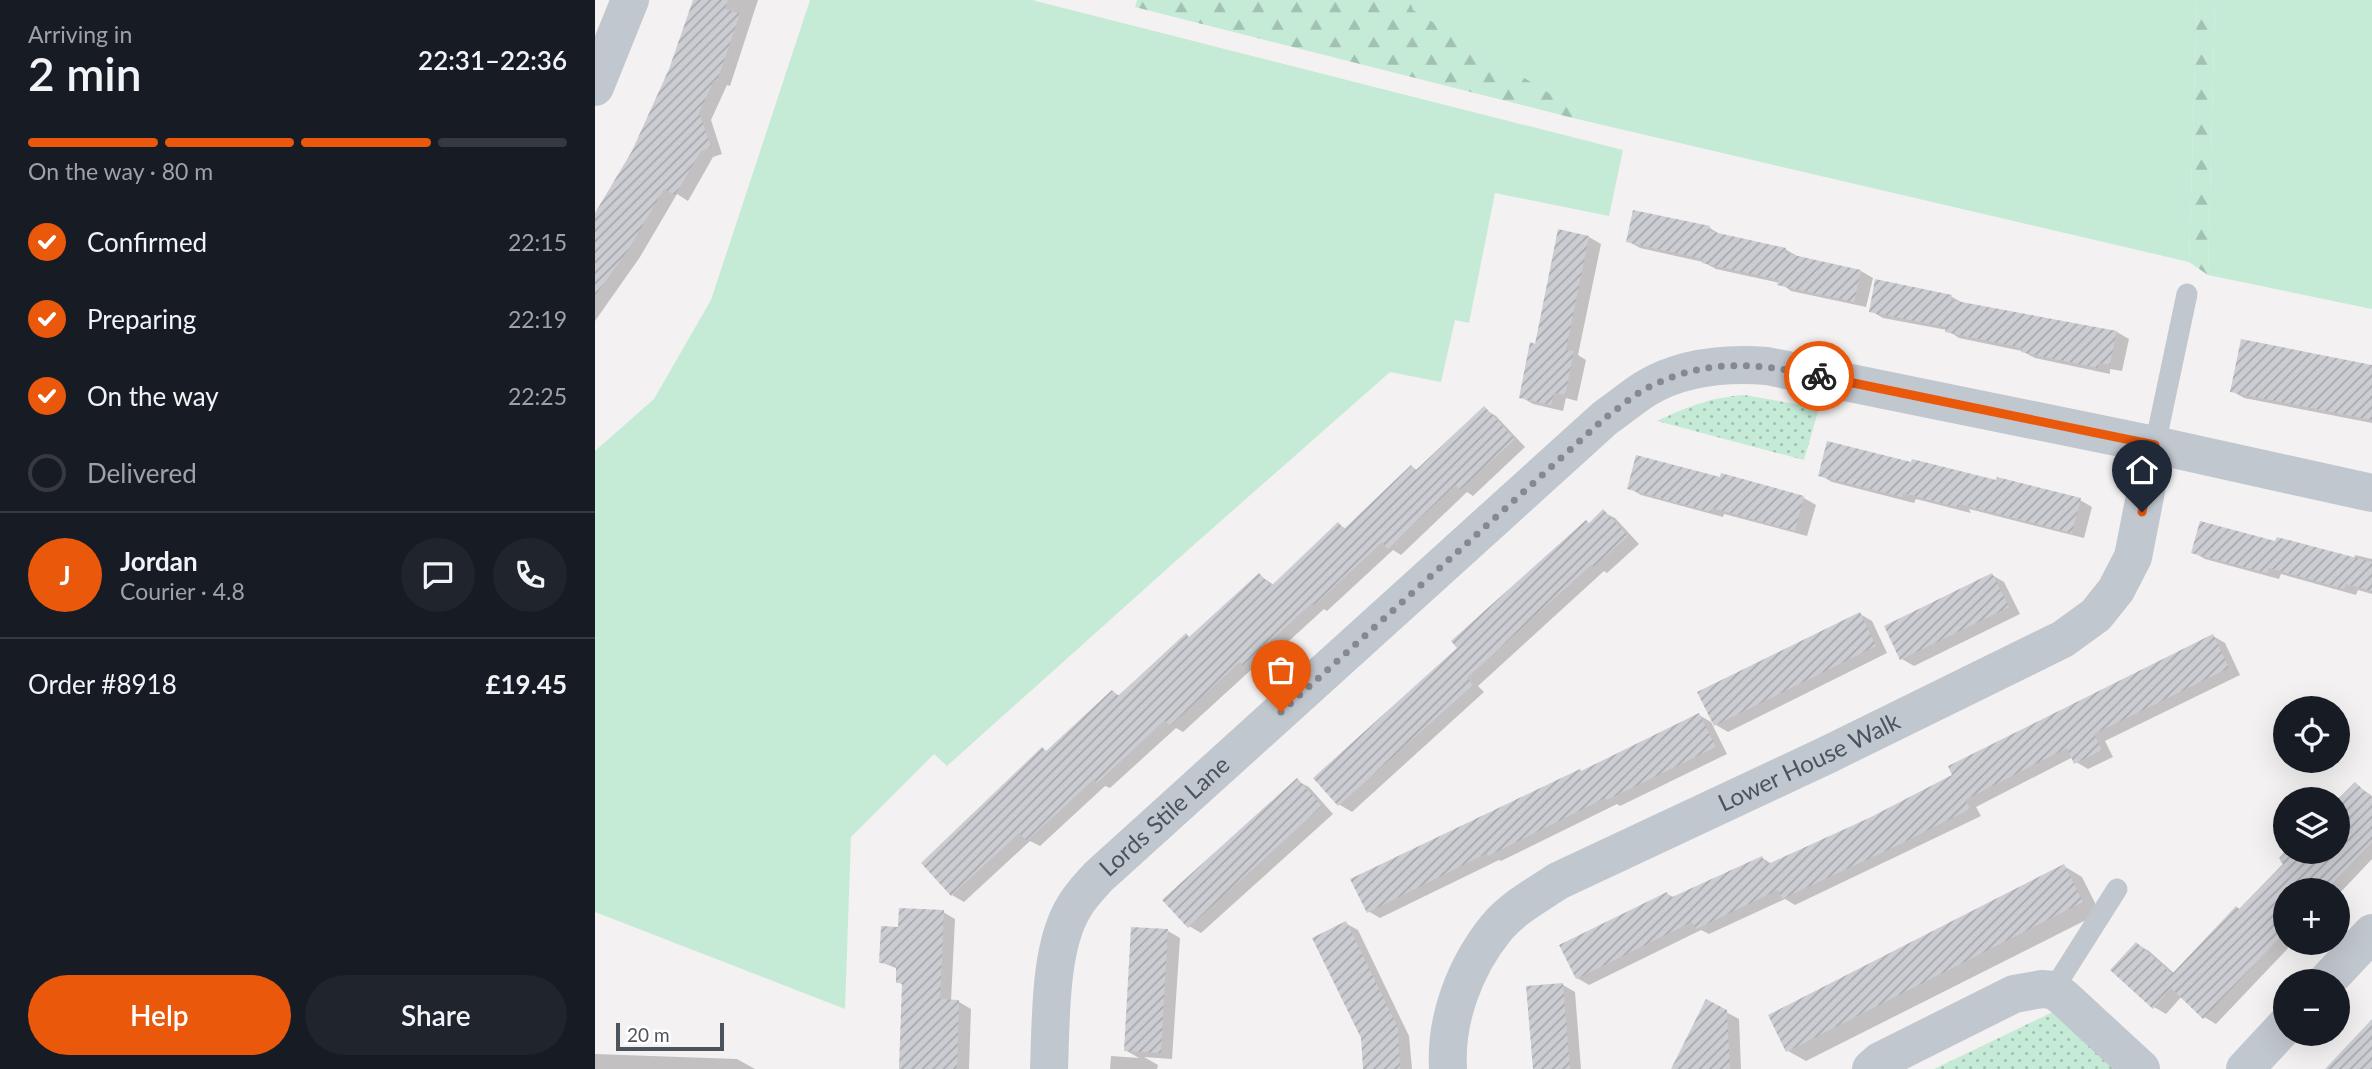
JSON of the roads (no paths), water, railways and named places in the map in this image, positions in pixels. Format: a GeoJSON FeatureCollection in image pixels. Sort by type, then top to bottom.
{"type":"FeatureCollection","features":[{"type":"Feature","properties":{"kind":"street"},"geometry":{"type":"LineString","coordinates":[[595,87],[630,0]]}},
{"type":"Feature","properties":{"kind":"street","name":"Lords Stile Lane"},"geometry":{"type":"LineString","coordinates":[[1049,1069],[1052,993],[1058,948],[1073,907],[1098,877],[1605,418],[1647,388],[1687,372],[1722,365],[1767,366],[2155,445],[2372,493]]}},
{"type":"Feature","properties":{"kind":"street","name":"Lower House Walk"},"geometry":{"type":"LineString","coordinates":[[1448,1069],[1449,1027],[1461,989],[1498,927],[1526,902],[1558,881],[1829,754],[2063,639],[2096,615],[2116,590],[2133,557],[2155,445]]}},
{"type":"Feature","properties":{"kind":"street"},"geometry":{"type":"LineString","coordinates":[[2338,969],[2372,933]]}},
{"type":"Feature","properties":{"kind":"street"},"geometry":{"type":"LineString","coordinates":[[1871,1069],[1880,1061],[2029,990],[2053,990],[2063,997],[2141,1069]]}},
{"type":"Feature","properties":{"kind":"street"},"geometry":{"type":"LineString","coordinates":[[2245,1069],[2273,1039]]}},
{"type":"Feature","properties":{"kind":"lane"},"geometry":{"type":"LineString","coordinates":[[2155,445],[2187,294]]}},
{"type":"Feature","properties":{"kind":"lane"},"geometry":{"type":"LineString","coordinates":[[2053,990],[2117,889]]}}]}
